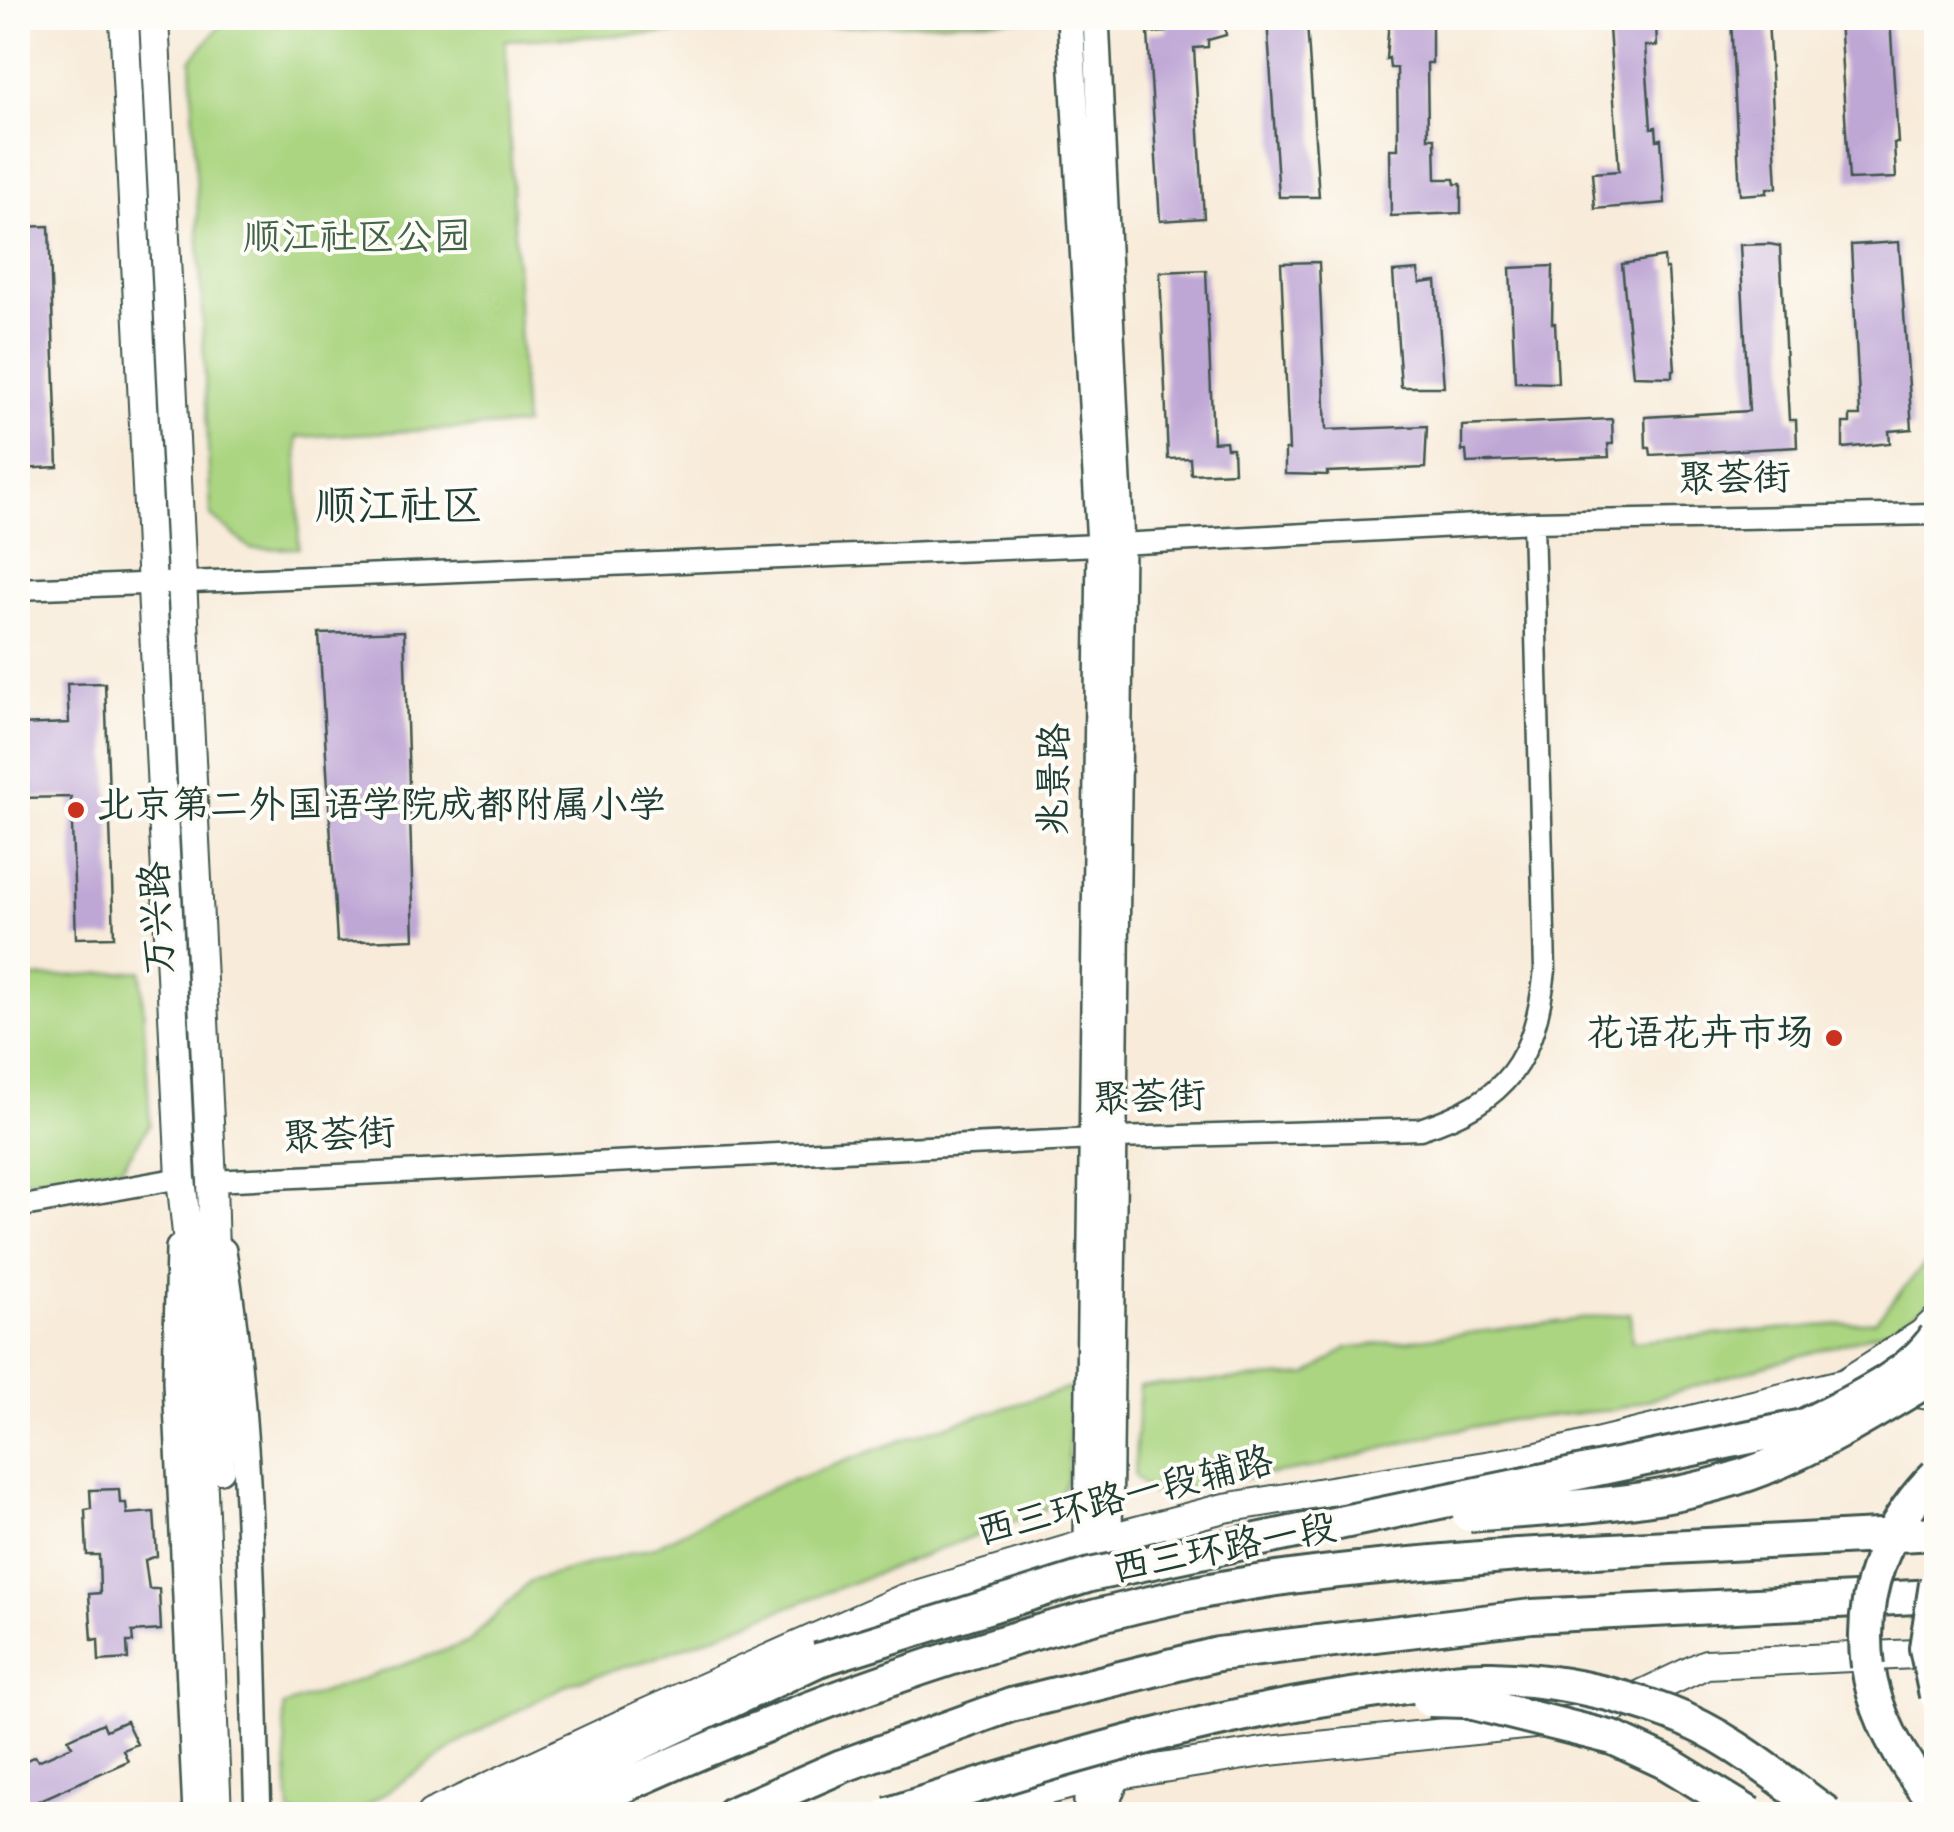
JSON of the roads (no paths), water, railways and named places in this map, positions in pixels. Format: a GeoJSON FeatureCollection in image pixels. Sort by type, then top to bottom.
{"type":"FeatureCollection","features":[{"type":"Feature","properties":{"kind":"highway"},"geometry":{"type":"LineString","coordinates":[[490,1814],[818,1660],[1090,1575],[1803,1426],[1856,1399],[1903,1368],[1936,1336]]}},
{"type":"Feature","properties":{"kind":"highway"},"geometry":{"type":"LineString","coordinates":[[1329,1527],[1603,1504],[1687,1490],[1760,1470],[1836,1435],[1936,1375]]}},
{"type":"Feature","properties":{"kind":"highway"},"geometry":{"type":"LineString","coordinates":[[1936,1475],[1914,1498],[1880,1554],[1865,1643],[1871,1688],[1888,1732],[1936,1804]]}},
{"type":"Feature","properties":{"kind":"highway","name":"西三环路一段"},"geometry":{"type":"LineString","coordinates":[[563,1814],[827,1700],[1006,1641],[1187,1595],[1357,1568],[1518,1555],[1936,1533]]}},
{"type":"Feature","properties":{"kind":"highway"},"geometry":{"type":"LineString","coordinates":[[1936,1584],[1926,1648],[1936,1696]]}},
{"type":"Feature","properties":{"kind":"highway"},"geometry":{"type":"LineString","coordinates":[[732,1814],[842,1766],[1010,1704],[1218,1654],[1532,1616],[1936,1596]]}},
{"type":"Feature","properties":{"kind":"highway"},"geometry":{"type":"LineString","coordinates":[[888,1814],[1052,1763],[1299,1701],[1490,1678],[1568,1685],[1623,1698],[1700,1726],[1755,1760],[1828,1814]]}},
{"type":"Feature","properties":{"kind":"highway"},"geometry":{"type":"LineString","coordinates":[[1345,1695],[1465,1702],[1613,1738],[1667,1763],[1750,1814]]}},
{"type":"Feature","properties":{"kind":"main road"},"geometry":{"type":"LineString","coordinates":[[124,18],[181,1178],[213,1544],[218,1814]]}},
{"type":"Feature","properties":{"kind":"main road","name":"万兴路"},"geometry":{"type":"LineString","coordinates":[[154,18],[212,1181],[213,1544],[236,1814]]}},
{"type":"Feature","properties":{"kind":"main road"},"geometry":{"type":"LineString","coordinates":[[1846,1383],[1936,1321]]}},
{"type":"Feature","properties":{"kind":"main road","name":"西三环路一段辅路"},"geometry":{"type":"LineString","coordinates":[[431,1814],[903,1599],[1098,1541],[1224,1508],[1529,1459],[1846,1383],[1936,1396]]}},
{"type":"Feature","properties":{"kind":"main road"},"geometry":{"type":"LineString","coordinates":[[958,1814],[1088,1780],[1269,1751],[1592,1718],[1706,1664],[1936,1653]]}},
{"type":"Feature","properties":{"kind":"main road"},"geometry":{"type":"LineString","coordinates":[[1592,1718],[1674,1756],[1764,1814]]}},
{"type":"Feature","properties":{"kind":"street","name":"兆景路"},"geometry":{"type":"LineString","coordinates":[[1070,18],[1111,545]]}},
{"type":"Feature","properties":{"kind":"street","name":"兆景路"},"geometry":{"type":"LineString","coordinates":[[1096,18],[1111,545],[1098,1541]]}},
{"type":"Feature","properties":{"kind":"street","name":"聚荟街"},"geometry":{"type":"LineString","coordinates":[[18,590],[1111,545],[1533,522],[1936,514]]}},
{"type":"Feature","properties":{"kind":"street","name":"聚荟街"},"geometry":{"type":"LineString","coordinates":[[212,1181],[1104,1138],[1420,1129],[1455,1118],[1493,1096],[1523,1057],[1540,1015],[1545,970],[1533,522]]}},
{"type":"Feature","properties":{"kind":"street"},"geometry":{"type":"LineString","coordinates":[[18,1207],[181,1178],[176,1382],[196,1814]]}},
{"type":"Feature","properties":{"kind":"street"},"geometry":{"type":"LineString","coordinates":[[212,1181],[233,1309],[244,1451],[258,1814]]}},
{"type":"Feature","properties":{"kind":"street"},"geometry":{"type":"LineString","coordinates":[[1106,1814],[1109,1795],[1119,1775]]}},
{"type":"Feature","properties":{"kind":"street"},"geometry":{"type":"LineString","coordinates":[[1087,1814],[1088,1780]]}},
{"type":"Feature","properties":{"kind":"place","name":"北京第二外国语学院成都附属小学"},"geometry":{"type":"Point","coordinates":[76,810]}},
{"type":"Feature","properties":{"kind":"place","name":"花语花卉市场"},"geometry":{"type":"Point","coordinates":[1834,1038]}},
{"type":"Feature","properties":{"kind":"district","name":"顺江社区"},"geometry":{"type":"Point","coordinates":[399,511]}},
{"type":"Feature","properties":{"kind":"park label","name":"顺江社区公园"},"geometry":{"type":"Point","coordinates":[357,242]}}]}
